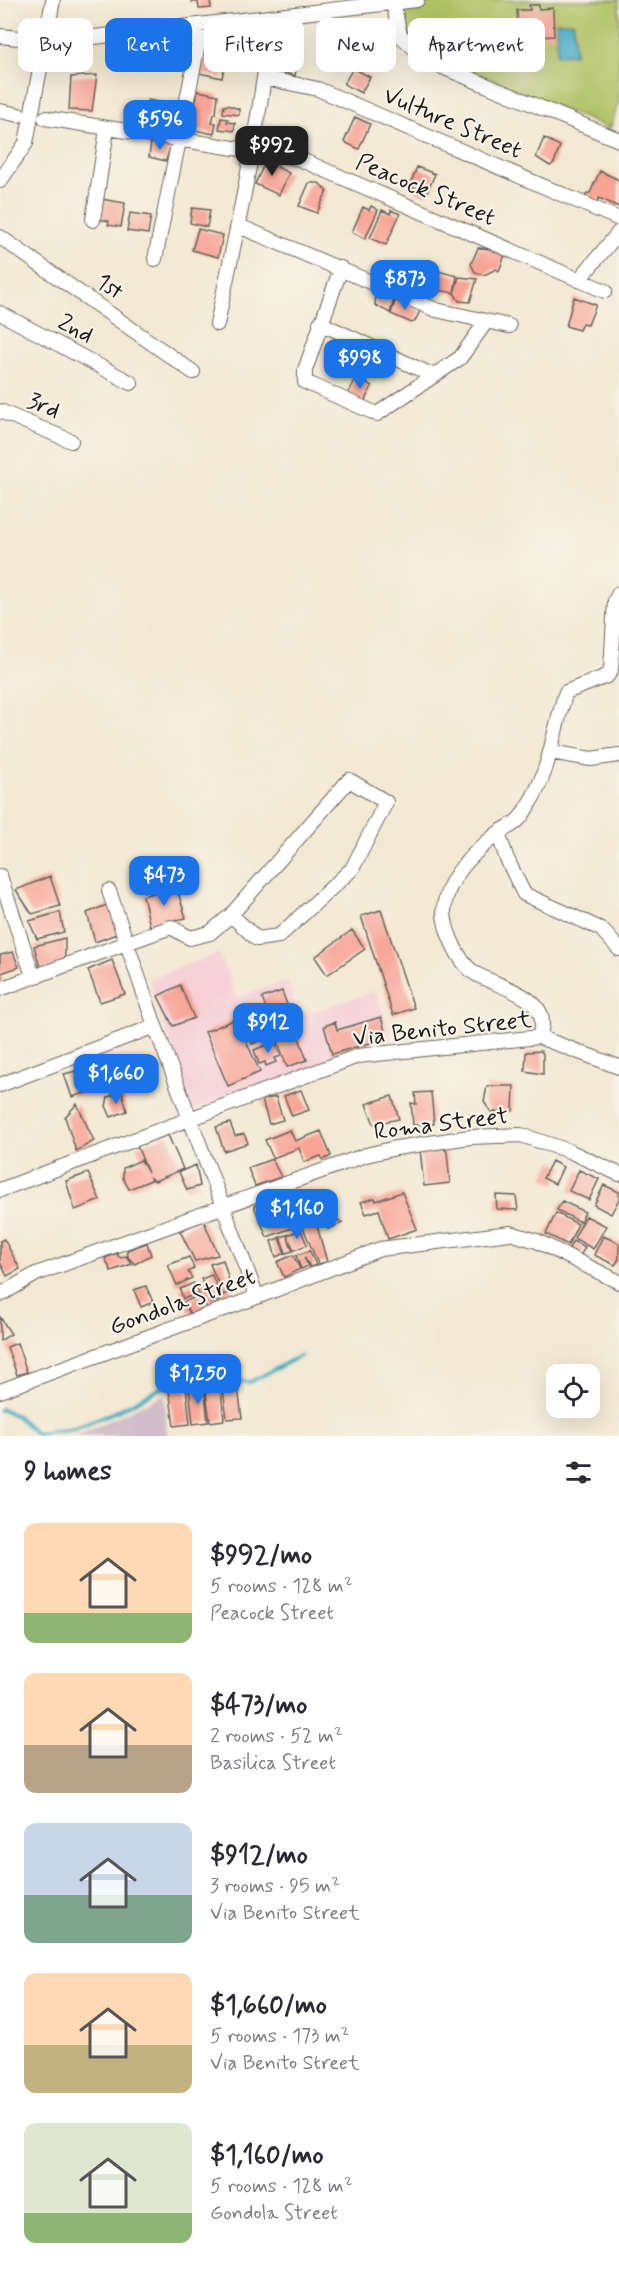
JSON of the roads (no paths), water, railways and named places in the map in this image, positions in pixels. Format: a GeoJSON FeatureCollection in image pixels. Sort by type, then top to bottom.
{"type":"FeatureCollection","features":[{"type":"Feature","properties":{"kind":"street"},"geometry":{"type":"LineString","coordinates":[[50,18],[53,0]]}},
{"type":"Feature","properties":{"kind":"street"},"geometry":{"type":"LineString","coordinates":[[93,36],[417,0]]}},
{"type":"Feature","properties":{"kind":"street"},"geometry":{"type":"LineString","coordinates":[[393,3],[400,35],[428,61],[617,139],[619,124]]}},
{"type":"Feature","properties":{"kind":"street"},"geometry":{"type":"LineString","coordinates":[[217,324],[253,150],[272,17]]}},
{"type":"Feature","properties":{"kind":"street"},"geometry":{"type":"LineString","coordinates":[[155,259],[202,25]]}},
{"type":"Feature","properties":{"kind":"street"},"geometry":{"type":"LineString","coordinates":[[0,36],[18,38]]}},
{"type":"Feature","properties":{"kind":"street"},"geometry":{"type":"LineString","coordinates":[[0,181],[26,143],[40,72]]}},
{"type":"Feature","properties":{"kind":"street","name":"Vulture Street"},"geometry":{"type":"LineString","coordinates":[[265,78],[318,89],[619,219]]}},
{"type":"Feature","properties":{"kind":"street"},"geometry":{"type":"LineString","coordinates":[[0,111],[19,115]]}},
{"type":"Feature","properties":{"kind":"street","name":"Peacock Street"},"geometry":{"type":"LineString","coordinates":[[45,118],[297,158],[605,291]]}},
{"type":"Feature","properties":{"kind":"street"},"geometry":{"type":"LineString","coordinates":[[93,220],[107,129]]}},
{"type":"Feature","properties":{"kind":"street"},"geometry":{"type":"LineString","coordinates":[[239,226],[436,310],[509,326]]}},
{"type":"Feature","properties":{"kind":"street"},"geometry":{"type":"LineString","coordinates":[[579,279],[619,232]]}},
{"type":"Feature","properties":{"kind":"street","name":"1st"},"geometry":{"type":"LineString","coordinates":[[0,237],[193,372]]}},
{"type":"Feature","properties":{"kind":"street"},"geometry":{"type":"LineString","coordinates":[[340,268],[305,370],[305,382],[377,414],[460,358],[486,322]]}},
{"type":"Feature","properties":{"kind":"street","name":"2nd"},"geometry":{"type":"LineString","coordinates":[[0,313],[131,383]]}},
{"type":"Feature","properties":{"kind":"street"},"geometry":{"type":"LineString","coordinates":[[320,323],[432,375]]}},
{"type":"Feature","properties":{"kind":"street","name":"3rd"},"geometry":{"type":"LineString","coordinates":[[0,411],[71,441]]}},
{"type":"Feature","properties":{"kind":"street"},"geometry":{"type":"LineString","coordinates":[[539,1037],[543,1022],[535,1005],[526,998],[473,972],[460,957],[451,940],[444,911],[452,880],[479,849],[498,833],[519,820],[537,791],[551,752],[566,692],[607,676],[611,670],[615,601],[619,593]]}},
{"type":"Feature","properties":{"kind":"street"},"geometry":{"type":"LineString","coordinates":[[551,752],[591,759],[619,755]]}},
{"type":"Feature","properties":{"kind":"street"},"geometry":{"type":"LineString","coordinates":[[0,989],[171,927],[190,938],[210,933],[231,915],[349,780],[386,802],[352,869],[279,936],[257,939],[231,915]]}},
{"type":"Feature","properties":{"kind":"street"},"geometry":{"type":"LineString","coordinates":[[498,833],[507,859],[524,894],[601,929],[619,949]]}},
{"type":"Feature","properties":{"kind":"street"},"geometry":{"type":"LineString","coordinates":[[0,876],[2,893],[33,976]]}},
{"type":"Feature","properties":{"kind":"street"},"geometry":{"type":"LineString","coordinates":[[109,891],[155,1026],[257,1297]]}},
{"type":"Feature","properties":{"kind":"street"},"geometry":{"type":"LineString","coordinates":[[0,1085],[155,1026]]}},
{"type":"Feature","properties":{"kind":"street","name":"Via Benito Street"},"geometry":{"type":"LineString","coordinates":[[0,1190],[358,1056],[539,1037],[619,1067]]}},
{"type":"Feature","properties":{"kind":"street","name":"Roma Street"},"geometry":{"type":"LineString","coordinates":[[0,1295],[36,1274],[366,1155],[396,1148],[470,1137],[521,1135],[569,1151],[619,1174]]}},
{"type":"Feature","properties":{"kind":"street","name":"Gondola Street"},"geometry":{"type":"LineString","coordinates":[[0,1392],[257,1297],[380,1248],[510,1233],[537,1241],[619,1282]]}},
{"type":"Feature","properties":{"kind":"water"},"geometry":{"type":"Polygon","coordinates":[[[556,22],[574,22],[575,54],[557,55],[556,22]]]}},
{"type":"Feature","properties":{"kind":"waterway"},"geometry":{"type":"LineString","coordinates":[[0,1410],[17,1416],[36,1433],[74,1428],[117,1411],[184,1376],[250,1382],[300,1356]]}}]}
